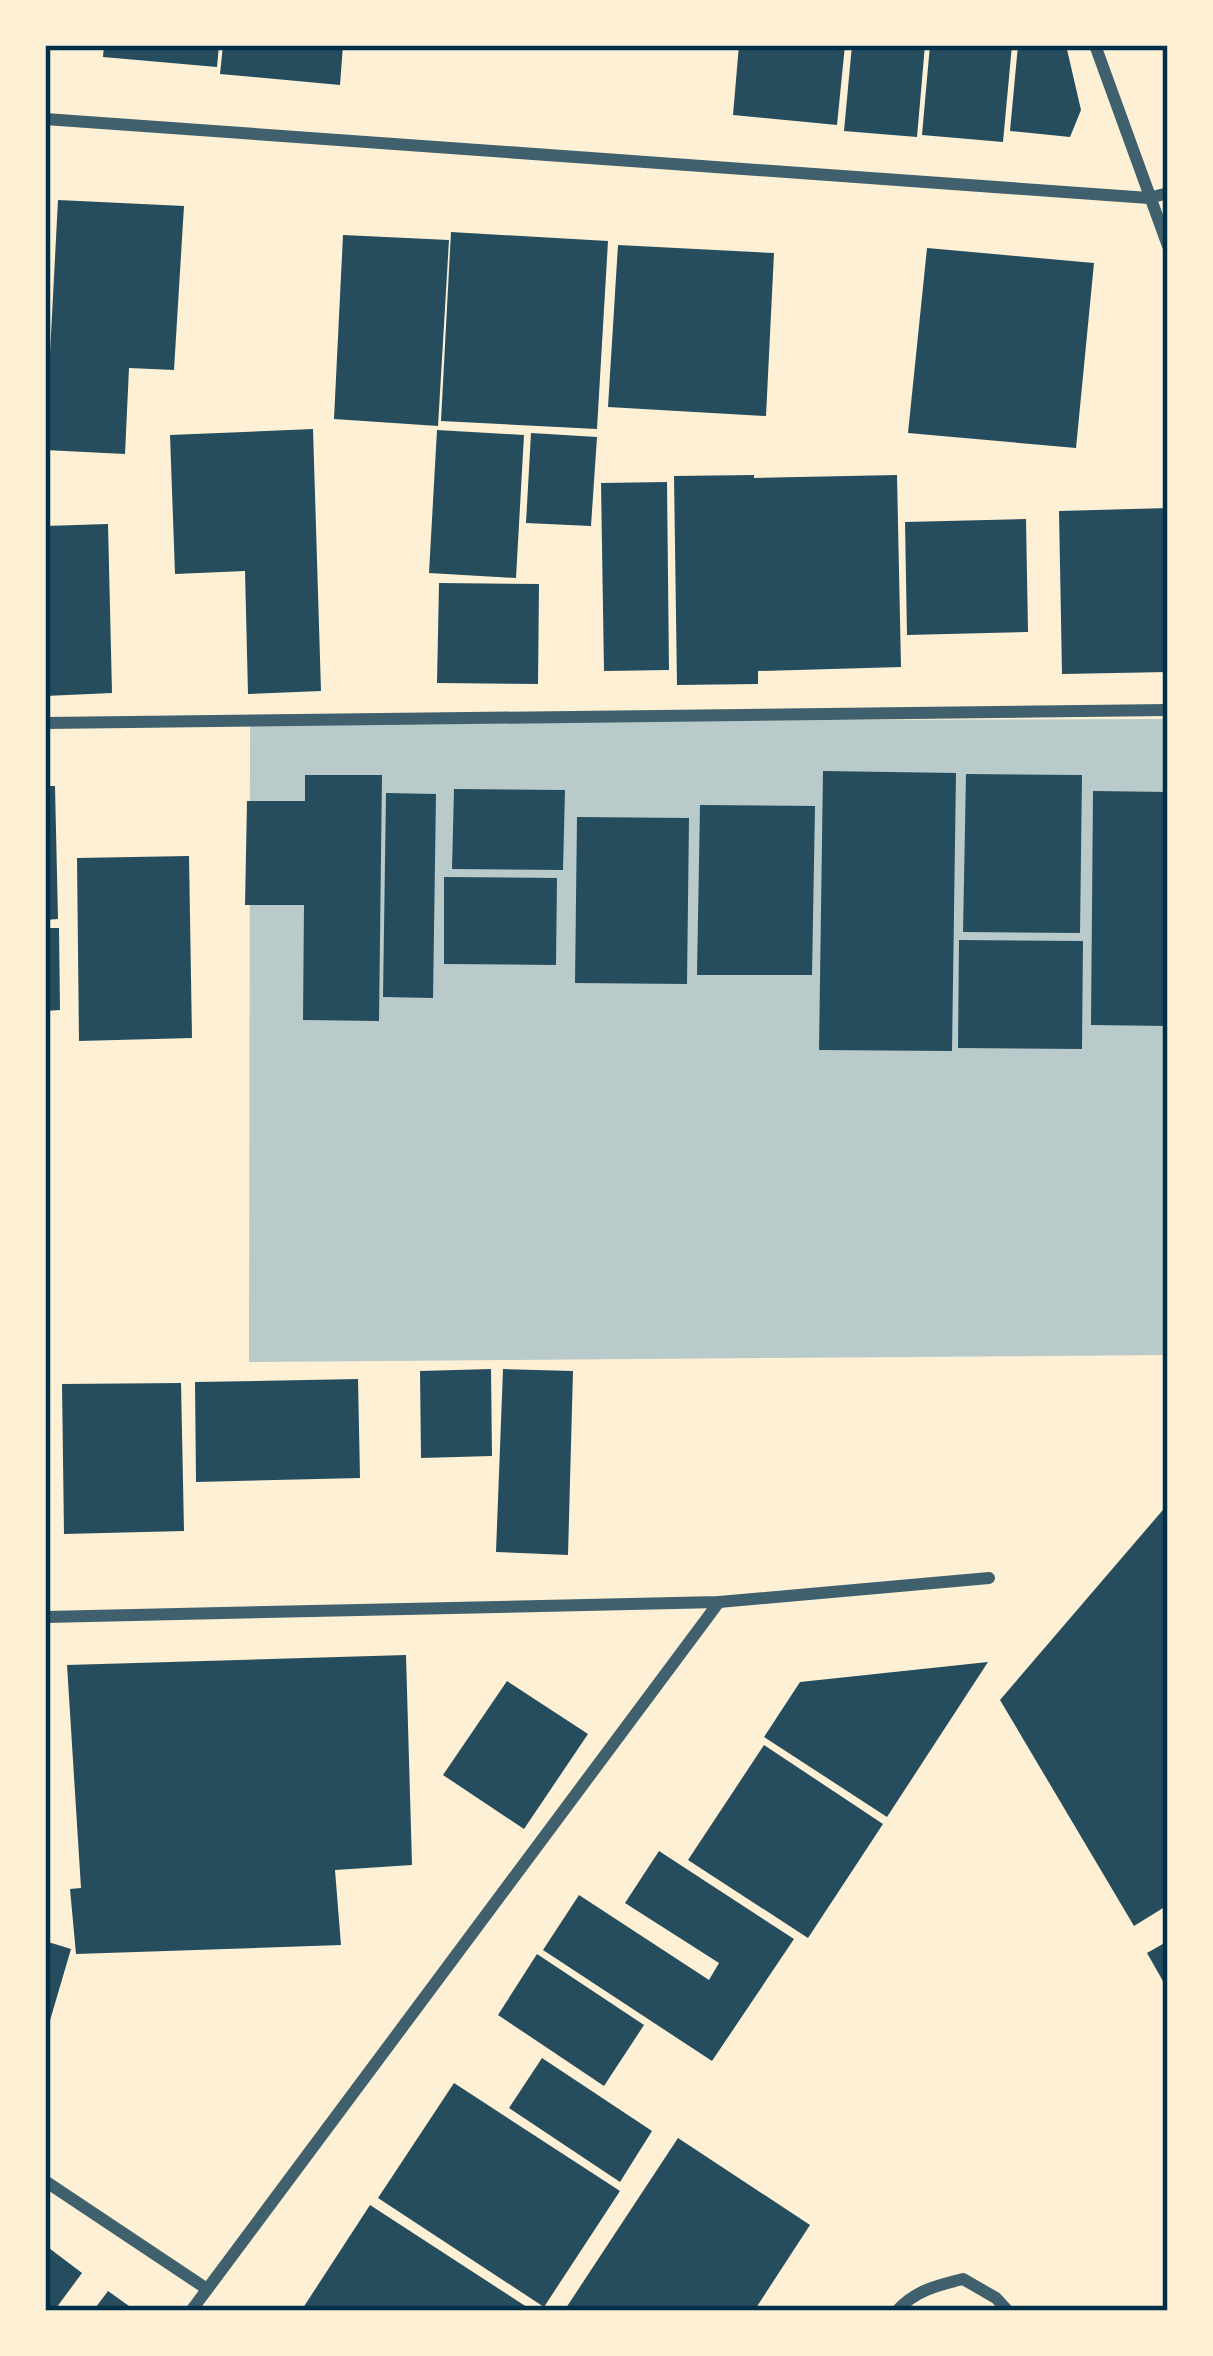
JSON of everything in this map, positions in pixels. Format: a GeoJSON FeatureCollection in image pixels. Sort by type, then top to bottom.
{"type":"FeatureCollection","features":[{"type":"Feature","properties":{"kind":"street"},"geometry":{"type":"LineString","coordinates":[[1095,45],[1168,246]]}},
{"type":"Feature","properties":{"kind":"street"},"geometry":{"type":"LineString","coordinates":[[45,119],[1149,198],[1168,193]]}},
{"type":"Feature","properties":{"kind":"street"},"geometry":{"type":"LineString","coordinates":[[45,723],[1168,710]]}},
{"type":"Feature","properties":{"kind":"street"},"geometry":{"type":"LineString","coordinates":[[45,1617],[719,1602],[989,1578]]}},
{"type":"Feature","properties":{"kind":"street"},"geometry":{"type":"LineString","coordinates":[[191,2311],[719,1602]]}},
{"type":"Feature","properties":{"kind":"street"},"geometry":{"type":"LineString","coordinates":[[45,2181],[207,2289]]}},
{"type":"Feature","properties":{"kind":"street"},"geometry":{"type":"LineString","coordinates":[[897,2311],[930,2287],[963,2279],[996,2298],[1007,2311]]}},
{"type":"Feature","properties":{"kind":"shaded area"},"geometry":{"type":"Polygon","coordinates":[[[1168,719],[1168,1355],[249,1362],[250,722],[1168,719]]]}},
{"type":"Feature","properties":{"kind":"building"},"geometry":{"type":"Polygon","coordinates":[[[104,45],[219,45],[217,67],[103,57],[104,45]]]}},
{"type":"Feature","properties":{"kind":"building"},"geometry":{"type":"Polygon","coordinates":[[[223,45],[343,45],[340,85],[220,74],[223,45]]]}},
{"type":"Feature","properties":{"kind":"building"},"geometry":{"type":"Polygon","coordinates":[[[739,45],[845,45],[837,125],[733,115],[739,45]]]}},
{"type":"Feature","properties":{"kind":"building"},"geometry":{"type":"Polygon","coordinates":[[[852,45],[925,45],[917,137],[844,131],[852,45]]]}},
{"type":"Feature","properties":{"kind":"building"},"geometry":{"type":"Polygon","coordinates":[[[930,45],[1012,45],[1003,142],[922,135],[930,45]]]}},
{"type":"Feature","properties":{"kind":"building"},"geometry":{"type":"Polygon","coordinates":[[[1018,45],[1066,45],[1081,110],[1070,137],[1010,131],[1018,45]]]}},
{"type":"Feature","properties":{"kind":"building"},"geometry":{"type":"Polygon","coordinates":[[[58,200],[184,206],[174,370],[129,368],[125,454],[45,450],[58,200]]]}},
{"type":"Feature","properties":{"kind":"building"},"geometry":{"type":"Polygon","coordinates":[[[451,232],[608,241],[597,429],[441,421],[451,232]]]}},
{"type":"Feature","properties":{"kind":"building"},"geometry":{"type":"Polygon","coordinates":[[[343,235],[449,240],[438,426],[334,419],[343,235]]]}},
{"type":"Feature","properties":{"kind":"building"},"geometry":{"type":"Polygon","coordinates":[[[618,245],[774,253],[766,416],[608,407],[618,245]]]}},
{"type":"Feature","properties":{"kind":"building"},"geometry":{"type":"Polygon","coordinates":[[[927,248],[1094,263],[1076,448],[908,433],[927,248]]]}},
{"type":"Feature","properties":{"kind":"building"},"geometry":{"type":"Polygon","coordinates":[[[313,429],[321,691],[248,694],[245,571],[175,574],[170,435],[313,429]]]}},
{"type":"Feature","properties":{"kind":"building"},"geometry":{"type":"Polygon","coordinates":[[[437,430],[524,435],[516,578],[429,573],[437,430]]]}},
{"type":"Feature","properties":{"kind":"building"},"geometry":{"type":"Polygon","coordinates":[[[531,433],[597,437],[591,526],[526,523],[531,433]]]}},
{"type":"Feature","properties":{"kind":"building"},"geometry":{"type":"Polygon","coordinates":[[[897,475],[901,667],[758,671],[758,684],[677,685],[674,476],[897,475]]]}},
{"type":"Feature","properties":{"kind":"building"},"geometry":{"type":"Polygon","coordinates":[[[667,482],[669,670],[604,671],[601,483],[667,482]]]}},
{"type":"Feature","properties":{"kind":"building"},"geometry":{"type":"Polygon","coordinates":[[[1168,508],[1168,672],[1062,674],[1059,511],[1168,508]]]}},
{"type":"Feature","properties":{"kind":"building"},"geometry":{"type":"Polygon","coordinates":[[[1026,519],[1028,632],[907,635],[905,522],[1026,519]]]}},
{"type":"Feature","properties":{"kind":"building"},"geometry":{"type":"Polygon","coordinates":[[[108,524],[112,693],[45,696],[45,526],[108,524]]]}},
{"type":"Feature","properties":{"kind":"building"},"geometry":{"type":"Polygon","coordinates":[[[439,583],[539,584],[538,684],[437,683],[439,583]]]}},
{"type":"Feature","properties":{"kind":"building"},"geometry":{"type":"Polygon","coordinates":[[[823,771],[956,773],[952,1051],[819,1050],[823,771]]]}},
{"type":"Feature","properties":{"kind":"building"},"geometry":{"type":"Polygon","coordinates":[[[966,774],[1082,775],[1080,933],[963,932],[966,774]]]}},
{"type":"Feature","properties":{"kind":"building"},"geometry":{"type":"Polygon","coordinates":[[[305,775],[382,775],[379,1021],[303,1020],[304,905],[245,905],[247,801],[305,801],[305,775]]]}},
{"type":"Feature","properties":{"kind":"building"},"geometry":{"type":"Polygon","coordinates":[[[45,786],[55,786],[58,919],[45,920],[45,786]]]}},
{"type":"Feature","properties":{"kind":"building"},"geometry":{"type":"Polygon","coordinates":[[[454,789],[565,790],[563,870],[452,869],[454,789]]]}},
{"type":"Feature","properties":{"kind":"building"},"geometry":{"type":"Polygon","coordinates":[[[1093,791],[1168,792],[1168,1026],[1091,1025],[1093,791]]]}},
{"type":"Feature","properties":{"kind":"building"},"geometry":{"type":"Polygon","coordinates":[[[386,793],[436,794],[433,998],[383,997],[386,793]]]}},
{"type":"Feature","properties":{"kind":"building"},"geometry":{"type":"Polygon","coordinates":[[[700,805],[815,806],[812,975],[697,975],[700,805]]]}},
{"type":"Feature","properties":{"kind":"building"},"geometry":{"type":"Polygon","coordinates":[[[577,817],[689,818],[687,984],[575,983],[577,817]]]}},
{"type":"Feature","properties":{"kind":"building"},"geometry":{"type":"Polygon","coordinates":[[[189,856],[192,1038],[79,1041],[77,858],[189,856]]]}},
{"type":"Feature","properties":{"kind":"building"},"geometry":{"type":"Polygon","coordinates":[[[444,877],[557,878],[556,965],[444,964],[444,877]]]}},
{"type":"Feature","properties":{"kind":"building"},"geometry":{"type":"Polygon","coordinates":[[[45,928],[59,928],[60,1010],[45,1011],[45,928]]]}},
{"type":"Feature","properties":{"kind":"building"},"geometry":{"type":"Polygon","coordinates":[[[959,940],[1083,941],[1082,1049],[958,1048],[959,940]]]}},
{"type":"Feature","properties":{"kind":"building"},"geometry":{"type":"Polygon","coordinates":[[[491,1369],[492,1456],[421,1458],[420,1371],[491,1369]]]}},
{"type":"Feature","properties":{"kind":"building"},"geometry":{"type":"Polygon","coordinates":[[[503,1369],[573,1371],[568,1555],[496,1552],[503,1369]]]}},
{"type":"Feature","properties":{"kind":"building"},"geometry":{"type":"Polygon","coordinates":[[[358,1379],[360,1478],[196,1482],[195,1382],[358,1379]]]}},
{"type":"Feature","properties":{"kind":"building"},"geometry":{"type":"Polygon","coordinates":[[[181,1383],[184,1531],[64,1534],[62,1384],[181,1383]]]}},
{"type":"Feature","properties":{"kind":"building"},"geometry":{"type":"Polygon","coordinates":[[[1168,1504],[1168,1905],[1134,1926],[1000,1700],[1168,1504]]]}},
{"type":"Feature","properties":{"kind":"building"},"geometry":{"type":"Polygon","coordinates":[[[406,1655],[412,1865],[335,1870],[341,1945],[76,1954],[70,1889],[81,1888],[67,1665],[406,1655]]]}},
{"type":"Feature","properties":{"kind":"building"},"geometry":{"type":"Polygon","coordinates":[[[988,1662],[887,1817],[764,1737],[800,1682],[988,1662]]]}},
{"type":"Feature","properties":{"kind":"building"},"geometry":{"type":"Polygon","coordinates":[[[507,1681],[588,1734],[524,1829],[443,1775],[507,1681]]]}},
{"type":"Feature","properties":{"kind":"building"},"geometry":{"type":"Polygon","coordinates":[[[764,1745],[883,1824],[808,1938],[688,1860],[764,1745]]]}},
{"type":"Feature","properties":{"kind":"building"},"geometry":{"type":"Polygon","coordinates":[[[659,1851],[794,1939],[712,2061],[543,1950],[579,1895],[709,1980],[719,1963],[625,1903],[659,1851]]]}},
{"type":"Feature","properties":{"kind":"building"},"geometry":{"type":"Polygon","coordinates":[[[45,1941],[71,1949],[46,2034],[45,2034],[45,1941]]]}},
{"type":"Feature","properties":{"kind":"building"},"geometry":{"type":"Polygon","coordinates":[[[1168,1941],[1168,1990],[1147,1953],[1168,1941]]]}},
{"type":"Feature","properties":{"kind":"building"},"geometry":{"type":"Polygon","coordinates":[[[537,1954],[644,2025],[604,2086],[498,2015],[537,1954]]]}},
{"type":"Feature","properties":{"kind":"building"},"geometry":{"type":"Polygon","coordinates":[[[542,2058],[652,2131],[620,2182],[509,2108],[542,2058]]]}},
{"type":"Feature","properties":{"kind":"building"},"geometry":{"type":"Polygon","coordinates":[[[454,2083],[620,2191],[544,2307],[378,2198],[454,2083]]]}},
{"type":"Feature","properties":{"kind":"building"},"geometry":{"type":"Polygon","coordinates":[[[678,2138],[810,2225],[754,2311],[564,2311],[678,2138]]]}},
{"type":"Feature","properties":{"kind":"building"},"geometry":{"type":"Polygon","coordinates":[[[370,2205],[533,2311],[301,2311],[370,2205]]]}},
{"type":"Feature","properties":{"kind":"building"},"geometry":{"type":"Polygon","coordinates":[[[45,2245],[82,2273],[54,2311],[45,2311],[45,2245]]]}},
{"type":"Feature","properties":{"kind":"building"},"geometry":{"type":"Polygon","coordinates":[[[108,2291],[136,2311],[93,2311],[108,2291]]]}}]}
